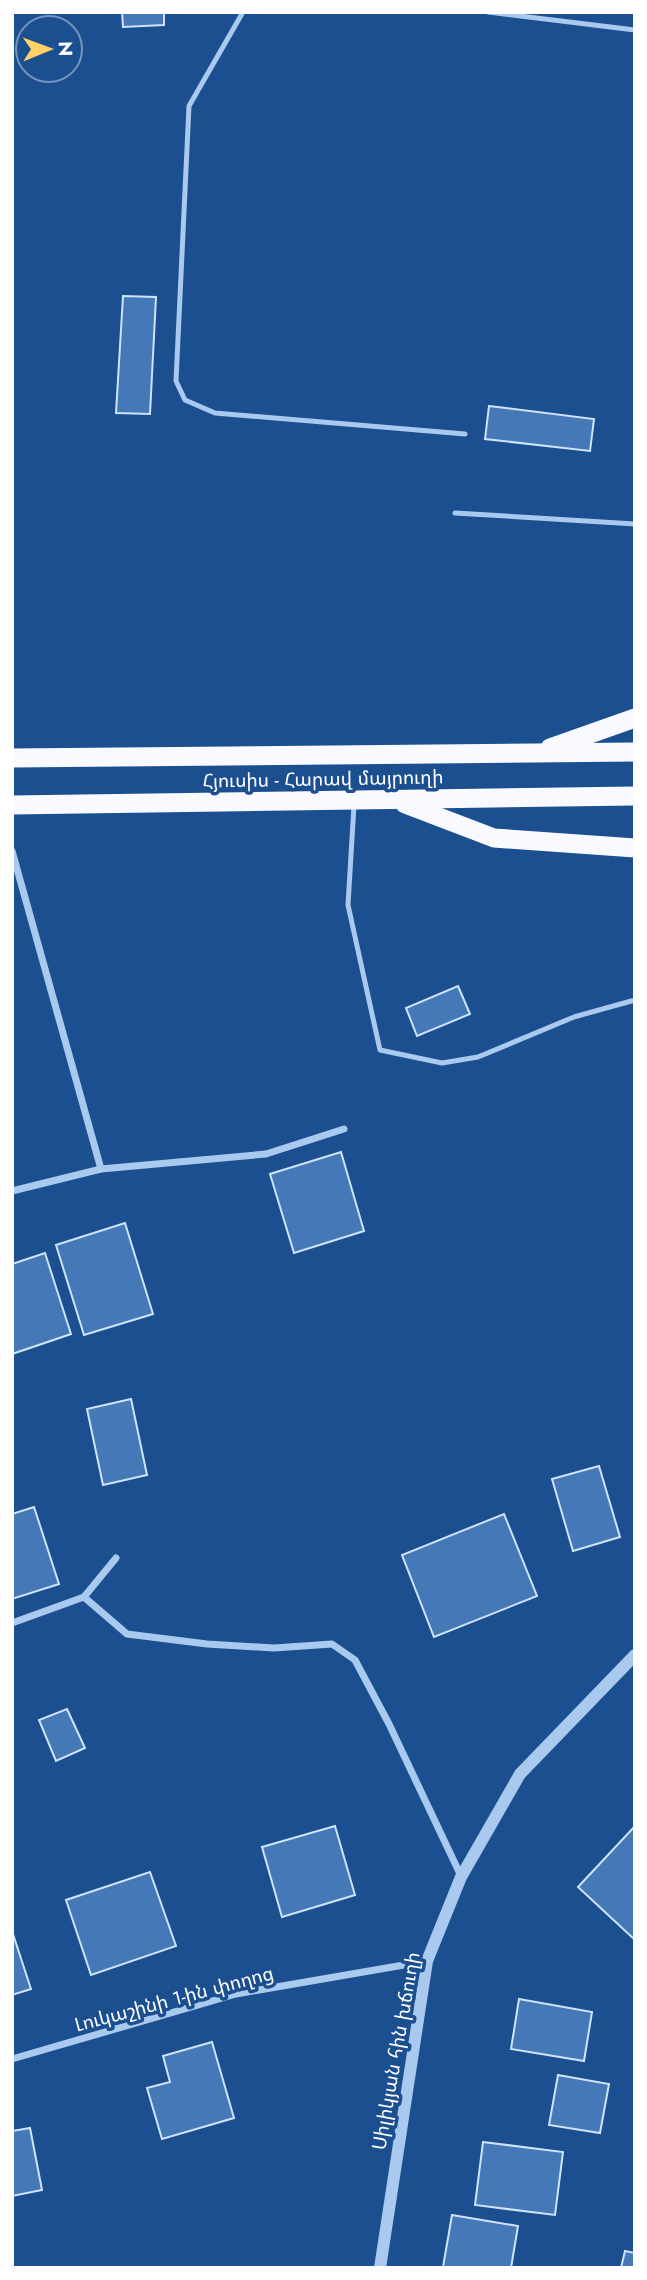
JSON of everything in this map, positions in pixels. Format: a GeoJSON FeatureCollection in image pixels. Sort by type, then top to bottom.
{"type":"FeatureCollection","features":[{"type":"Feature","properties":{"kind":"highway"},"geometry":{"type":"LineString","coordinates":[[537,752],[635,718]]}},
{"type":"Feature","properties":{"kind":"highway","name":"Հյուսիս - Հարավ մայրուղի"},"geometry":{"type":"LineString","coordinates":[[12,758],[635,752]]}},
{"type":"Feature","properties":{"kind":"highway","name":"Հյուսիս - Հարավ մայրուղի"},"geometry":{"type":"LineString","coordinates":[[12,805],[635,796]]}},
{"type":"Feature","properties":{"kind":"highway"},"geometry":{"type":"LineString","coordinates":[[394,800],[494,838],[635,848]]}},
{"type":"Feature","properties":{"kind":"street"},"geometry":{"type":"LineString","coordinates":[[12,851],[101,1169]]}},
{"type":"Feature","properties":{"kind":"street"},"geometry":{"type":"LineString","coordinates":[[12,1191],[101,1169],[266,1154],[344,1129]]}},
{"type":"Feature","properties":{"kind":"street"},"geometry":{"type":"LineString","coordinates":[[12,1623],[84,1597],[116,1558]]}},
{"type":"Feature","properties":{"kind":"street"},"geometry":{"type":"LineString","coordinates":[[84,1597],[127,1634],[207,1644],[274,1648],[332,1644],[355,1660],[389,1724],[461,1877]]}},
{"type":"Feature","properties":{"kind":"street","name":"Սիլիկյան հին խճուղի"},"geometry":{"type":"LineString","coordinates":[[380,2268],[427,1961],[461,1877],[520,1774],[635,1655]]}},
{"type":"Feature","properties":{"kind":"street","name":"Լուկաշինի 1-ին փողոց"},"geometry":{"type":"LineString","coordinates":[[12,2059],[236,1994],[427,1961]]}},
{"type":"Feature","properties":{"kind":"lane"},"geometry":{"type":"LineString","coordinates":[[243,12],[189,106],[176,382],[185,400],[215,413],[465,434]]}},
{"type":"Feature","properties":{"kind":"lane"},"geometry":{"type":"LineString","coordinates":[[488,12],[635,30]]}},
{"type":"Feature","properties":{"kind":"lane"},"geometry":{"type":"LineString","coordinates":[[455,513],[635,523]]}},
{"type":"Feature","properties":{"kind":"lane"},"geometry":{"type":"LineString","coordinates":[[354,802],[348,905],[380,1050],[442,1063],[478,1057],[574,1017],[635,1000]]}},
{"type":"Feature","properties":{"kind":"building"},"geometry":{"type":"Polygon","coordinates":[[[122,12],[164,12],[164,25],[123,27],[122,12]]]}},
{"type":"Feature","properties":{"kind":"building"},"geometry":{"type":"Polygon","coordinates":[[[123,296],[156,297],[150,414],[116,413],[123,296]]]}},
{"type":"Feature","properties":{"kind":"building"},"geometry":{"type":"Polygon","coordinates":[[[489,406],[594,419],[590,451],[485,439],[489,406]]]}},
{"type":"Feature","properties":{"kind":"building"},"geometry":{"type":"Polygon","coordinates":[[[458,986],[470,1014],[417,1036],[406,1008],[458,986]]]}},
{"type":"Feature","properties":{"kind":"building"},"geometry":{"type":"Polygon","coordinates":[[[341,1152],[364,1231],[294,1253],[270,1174],[341,1152]]]}},
{"type":"Feature","properties":{"kind":"building"},"geometry":{"type":"Polygon","coordinates":[[[125,1223],[153,1314],[84,1335],[56,1245],[125,1223]]]}},
{"type":"Feature","properties":{"kind":"building"},"geometry":{"type":"Polygon","coordinates":[[[45,1253],[71,1334],[12,1354],[12,1264],[45,1253]]]}},
{"type":"Feature","properties":{"kind":"building"},"geometry":{"type":"Polygon","coordinates":[[[131,1399],[147,1475],[103,1485],[87,1409],[131,1399]]]}},
{"type":"Feature","properties":{"kind":"building"},"geometry":{"type":"Polygon","coordinates":[[[599,1466],[620,1537],[573,1551],[552,1479],[599,1466]]]}},
{"type":"Feature","properties":{"kind":"building"},"geometry":{"type":"Polygon","coordinates":[[[34,1507],[59,1584],[12,1599],[12,1514],[34,1507]]]}},
{"type":"Feature","properties":{"kind":"building"},"geometry":{"type":"Polygon","coordinates":[[[504,1514],[537,1596],[434,1637],[402,1555],[504,1514]]]}},
{"type":"Feature","properties":{"kind":"building"},"geometry":{"type":"Polygon","coordinates":[[[67,1709],[85,1748],[56,1761],[39,1720],[67,1709]]]}},
{"type":"Feature","properties":{"kind":"building"},"geometry":{"type":"Polygon","coordinates":[[[335,1826],[355,1895],[282,1917],[262,1847],[335,1826]]]}},
{"type":"Feature","properties":{"kind":"building"},"geometry":{"type":"Polygon","coordinates":[[[635,1826],[635,1940],[578,1887],[635,1826]]]}},
{"type":"Feature","properties":{"kind":"building"},"geometry":{"type":"Polygon","coordinates":[[[150,1872],[176,1946],[91,1975],[66,1900],[150,1872]]]}},
{"type":"Feature","properties":{"kind":"building"},"geometry":{"type":"Polygon","coordinates":[[[12,1931],[31,1989],[12,1995],[12,1931]]]}},
{"type":"Feature","properties":{"kind":"building"},"geometry":{"type":"Polygon","coordinates":[[[519,1999],[592,2012],[584,2061],[511,2049],[519,1999]]]}},
{"type":"Feature","properties":{"kind":"building"},"geometry":{"type":"Polygon","coordinates":[[[212,2042],[234,2118],[162,2139],[147,2088],[170,2082],[163,2056],[212,2042]]]}},
{"type":"Feature","properties":{"kind":"building"},"geometry":{"type":"Polygon","coordinates":[[[558,2075],[609,2084],[600,2133],[549,2125],[558,2075]]]}},
{"type":"Feature","properties":{"kind":"building"},"geometry":{"type":"Polygon","coordinates":[[[30,2128],[42,2190],[12,2196],[12,2131],[30,2128]]]}},
{"type":"Feature","properties":{"kind":"building"},"geometry":{"type":"Polygon","coordinates":[[[483,2142],[563,2152],[555,2215],[475,2205],[483,2142]]]}},
{"type":"Feature","properties":{"kind":"building"},"geometry":{"type":"Polygon","coordinates":[[[452,2215],[518,2226],[511,2268],[443,2267],[452,2215]]]}},
{"type":"Feature","properties":{"kind":"building"},"geometry":{"type":"Polygon","coordinates":[[[625,2251],[635,2253],[635,2268],[621,2268],[625,2251]]]}}]}
